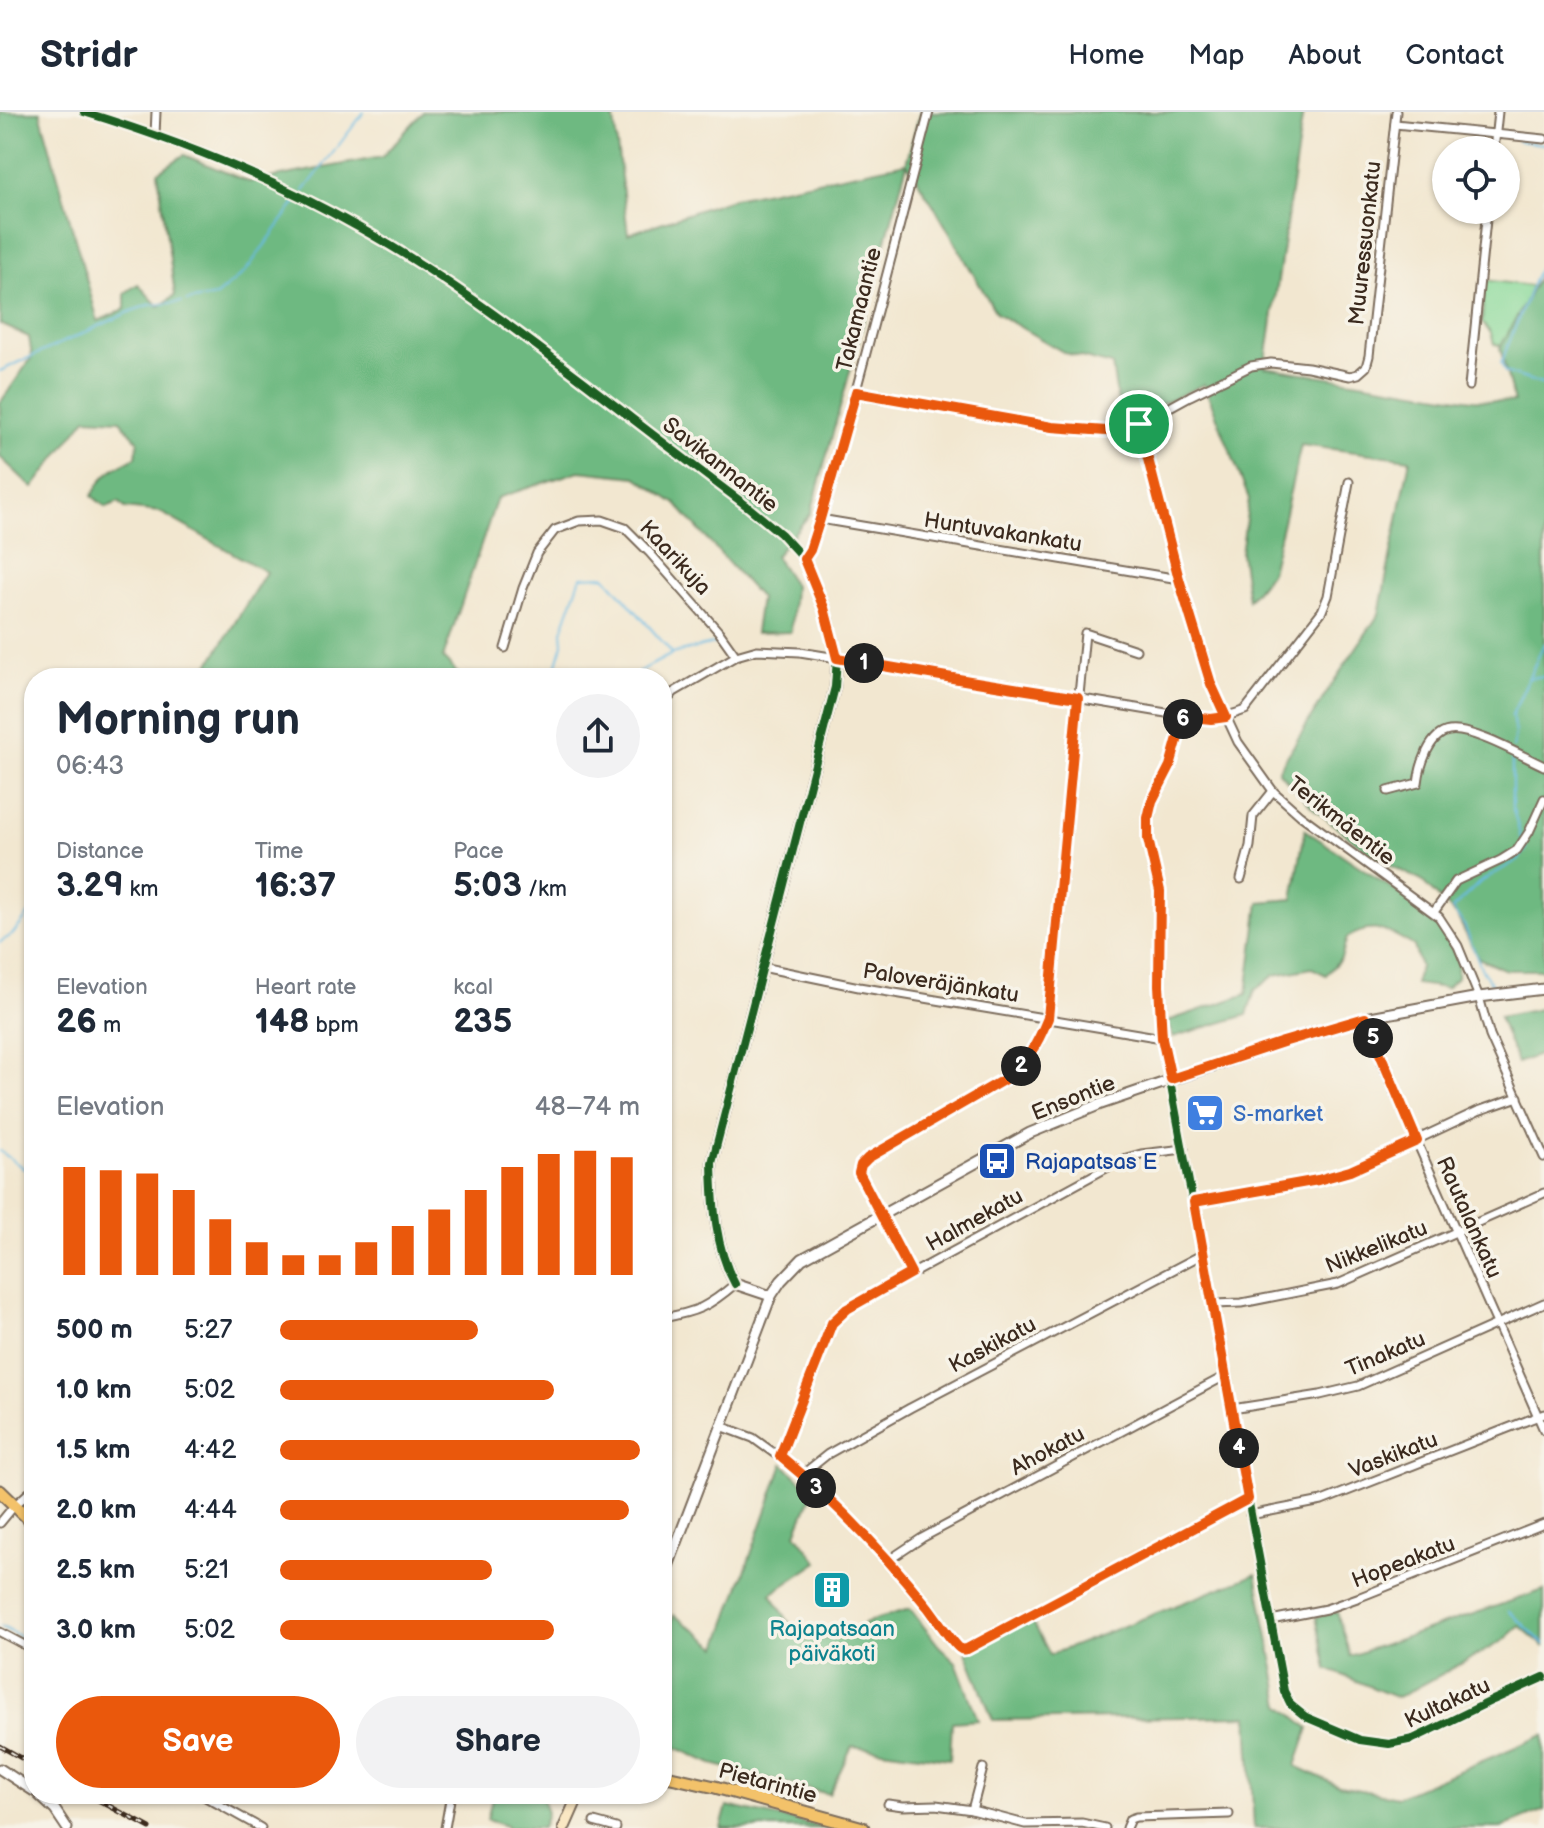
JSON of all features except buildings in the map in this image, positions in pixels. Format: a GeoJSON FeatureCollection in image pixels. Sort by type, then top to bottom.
{"type":"FeatureCollection","features":[{"type":"Feature","properties":{"kind":"main road"},"geometry":{"type":"LineString","coordinates":[[0,1491],[24,1515]]}},
{"type":"Feature","properties":{"kind":"main road","name":"Pietarintie"},"geometry":{"type":"LineString","coordinates":[[672,1777],[863,1828]]}},
{"type":"Feature","properties":{"kind":"main road"},"geometry":{"type":"LineString","coordinates":[[564,1828],[575,1804]]}},
{"type":"Feature","properties":{"kind":"street","name":"Savikannantie"},"geometry":{"type":"LineString","coordinates":[[84,112],[237,167],[359,227],[437,274],[747,506],[781,534],[804,559],[824,608],[837,658],[833,692],[712,1163],[713,1205],[728,1272],[735,1284]]}},
{"type":"Feature","properties":{"kind":"street"},"geometry":{"type":"LineString","coordinates":[[155,135],[156,112]]}},
{"type":"Feature","properties":{"kind":"street","name":"Takamaantie"},"geometry":{"type":"LineString","coordinates":[[804,559],[820,519],[856,392],[929,112]]}},
{"type":"Feature","properties":{"kind":"street","name":"Muuressuonkatu"},"geometry":{"type":"LineString","coordinates":[[1139,424],[1251,366],[1271,363],[1350,376],[1366,367],[1396,112]]}},
{"type":"Feature","properties":{"kind":"street"},"geometry":{"type":"LineString","coordinates":[[1495,135],[1498,112]]}},
{"type":"Feature","properties":{"kind":"street"},"geometry":{"type":"LineString","coordinates":[[1395,124],[1544,139]]}},
{"type":"Feature","properties":{"kind":"street"},"geometry":{"type":"LineString","coordinates":[[1469,386],[1486,224]]}},
{"type":"Feature","properties":{"kind":"street"},"geometry":{"type":"LineString","coordinates":[[856,392],[1052,427],[1106,431],[1139,424]]}},
{"type":"Feature","properties":{"kind":"street","name":"Terikmäentie"},"geometry":{"type":"LineString","coordinates":[[1139,424],[1179,579],[1211,684],[1238,742],[1273,791],[1327,837],[1434,912],[1458,946],[1479,997],[1490,1036],[1544,1157]]}},
{"type":"Feature","properties":{"kind":"street"},"geometry":{"type":"LineString","coordinates":[[672,694],[736,656],[757,650],[780,650],[1184,716],[1226,717],[1245,710],[1322,611],[1328,596],[1349,482]]}},
{"type":"Feature","properties":{"kind":"street","name":"Huntuvakankatu"},"geometry":{"type":"LineString","coordinates":[[820,519],[1179,579]]}},
{"type":"Feature","properties":{"kind":"street","name":"Kaarikuja"},"geometry":{"type":"LineString","coordinates":[[505,648],[537,553],[555,530],[579,521],[602,520],[625,528],[649,552],[736,656]]}},
{"type":"Feature","properties":{"kind":"street"},"geometry":{"type":"LineString","coordinates":[[911,1273],[859,1173],[861,1165],[868,1158],[1005,1079],[1024,1064],[1040,1039],[1048,1018],[1085,633],[1136,650]]}},
{"type":"Feature","properties":{"kind":"street"},"geometry":{"type":"LineString","coordinates":[[1184,716],[1170,766],[1152,801],[1148,818],[1148,839],[1160,891],[1162,1038],[1271,1620]]}},
{"type":"Feature","properties":{"kind":"street"},"geometry":{"type":"LineString","coordinates":[[1388,791],[1418,783],[1419,770],[1427,752],[1435,740],[1448,731],[1464,732],[1489,740],[1544,766]]}},
{"type":"Feature","properties":{"kind":"street"},"geometry":{"type":"LineString","coordinates":[[1241,879],[1250,846],[1253,816],[1273,791]]}},
{"type":"Feature","properties":{"kind":"street"},"geometry":{"type":"LineString","coordinates":[[1434,912],[1456,881],[1517,850],[1544,799]]}},
{"type":"Feature","properties":{"kind":"street","name":"Paloveräjänkatu"},"geometry":{"type":"LineString","coordinates":[[762,967],[859,987],[1162,1038]]}},
{"type":"Feature","properties":{"kind":"street","name":"Ensontie"},"geometry":{"type":"LineString","coordinates":[[672,1556],[771,1296],[802,1259],[1030,1133],[1171,1079],[1365,1018],[1479,997],[1544,989]]}},
{"type":"Feature","properties":{"kind":"street","name":"Rautalankatu"},"geometry":{"type":"LineString","coordinates":[[1365,1018],[1457,1233],[1541,1415],[1544,1430]]}},
{"type":"Feature","properties":{"kind":"street"},"geometry":{"type":"LineString","coordinates":[[1194,1202],[1318,1180],[1350,1171],[1478,1111],[1518,1097]]}},
{"type":"Feature","properties":{"kind":"street","name":"Halmekatu"},"geometry":{"type":"LineString","coordinates":[[780,1456],[832,1323],[847,1309],[1123,1159],[1184,1149]]}},
{"type":"Feature","properties":{"kind":"street","name":"Nikkelikatu"},"geometry":{"type":"LineString","coordinates":[[1213,1304],[1242,1303],[1338,1284],[1544,1193]]}},
{"type":"Feature","properties":{"kind":"street","name":"Kaskikatu"},"geometry":{"type":"LineString","coordinates":[[803,1474],[828,1454],[883,1423],[1203,1254]]}},
{"type":"Feature","properties":{"kind":"street"},"geometry":{"type":"LineString","coordinates":[[672,1316],[709,1305],[735,1284],[771,1296]]}},
{"type":"Feature","properties":{"kind":"street","name":"Tinakatu"},"geometry":{"type":"LineString","coordinates":[[1232,1409],[1306,1398],[1358,1386],[1544,1303]]}},
{"type":"Feature","properties":{"kind":"street","name":"Ahokatu"},"geometry":{"type":"LineString","coordinates":[[889,1560],[922,1538],[1225,1376]]}},
{"type":"Feature","properties":{"kind":"street","name":"Vaskikatu"},"geometry":{"type":"LineString","coordinates":[[1250,1515],[1322,1501],[1541,1415]]}},
{"type":"Feature","properties":{"kind":"street"},"geometry":{"type":"LineString","coordinates":[[721,1426],[753,1438],[803,1474],[889,1560],[961,1649],[967,1649],[1248,1499]]}},
{"type":"Feature","properties":{"kind":"street"},"geometry":{"type":"LineString","coordinates":[[0,1523],[24,1497]]}},
{"type":"Feature","properties":{"kind":"street","name":"Hopeakatu"},"geometry":{"type":"LineString","coordinates":[[1271,1620],[1326,1609],[1544,1524]]}},
{"type":"Feature","properties":{"kind":"street","name":"Kultakatu"},"geometry":{"type":"LineString","coordinates":[[1271,1620],[1284,1691],[1291,1705],[1306,1717],[1360,1740],[1389,1744],[1413,1739],[1544,1677]]}},
{"type":"Feature","properties":{"kind":"street"},"geometry":{"type":"LineString","coordinates":[[0,1632],[24,1645]]}},
{"type":"Feature","properties":{"kind":"street"},"geometry":{"type":"LineString","coordinates":[[972,1810],[983,1768]]}},
{"type":"Feature","properties":{"kind":"street"},"geometry":{"type":"LineString","coordinates":[[0,1769],[24,1784]]}},
{"type":"Feature","properties":{"kind":"street"},"geometry":{"type":"LineString","coordinates":[[49,1804],[67,1828]]}},
{"type":"Feature","properties":{"kind":"street"},"geometry":{"type":"LineString","coordinates":[[218,1804],[261,1828]]}},
{"type":"Feature","properties":{"kind":"street"},"geometry":{"type":"LineString","coordinates":[[445,1828],[449,1804]]}},
{"type":"Feature","properties":{"kind":"street"},"geometry":{"type":"LineString","coordinates":[[888,1804],[936,1805],[972,1810],[1025,1824],[1082,1823],[1105,1828]]}},
{"type":"Feature","properties":{"kind":"street"},"geometry":{"type":"LineString","coordinates":[[1126,1828],[1130,1819],[1136,1817],[1229,1814]]}},
{"type":"Feature","properties":{"kind":"street"},"geometry":{"type":"LineString","coordinates":[[594,1822],[616,1828]]}},
{"type":"Feature","properties":{"kind":"green space"},"geometry":{"type":"Polygon","coordinates":[[[0,112],[40,112],[98,321],[125,309],[125,293],[138,284],[159,307],[175,295],[158,172],[184,155],[249,182],[382,157],[423,112],[613,112],[628,234],[734,198],[906,163],[920,112],[1303,112],[1265,367],[1472,400],[1514,402],[1500,348],[1544,267],[1544,970],[1506,970],[1478,958],[1457,916],[1422,881],[1377,859],[1313,808],[1278,771],[1379,614],[1410,459],[1301,445],[1271,572],[1248,600],[1241,553],[1249,499],[1204,384],[1121,423],[1112,365],[1065,353],[996,313],[907,164],[811,513],[775,556],[794,585],[791,632],[755,633],[760,598],[676,504],[636,477],[579,471],[497,498],[443,658],[452,668],[207,668],[266,572],[160,512],[125,508],[119,502],[106,507],[92,496],[110,472],[136,457],[138,441],[120,420],[86,418],[33,488],[0,457],[0,403],[32,357],[29,337],[0,324],[0,112]]]}},
{"type":"Feature","properties":{"kind":"green space"},"geometry":{"type":"Polygon","coordinates":[[[1485,280],[1531,286],[1507,347],[1494,344],[1491,333],[1482,323],[1485,280]]]}},
{"type":"Feature","properties":{"kind":"green space"},"geometry":{"type":"Polygon","coordinates":[[[1305,830],[1411,901],[1442,929],[1458,961],[1457,978],[1446,988],[1415,984],[1420,967],[1414,946],[1381,930],[1365,930],[1347,938],[1341,958],[1326,975],[1312,968],[1275,975],[1255,990],[1247,1015],[1173,1037],[1168,1021],[1247,994],[1259,902],[1293,899],[1305,830]]]}},
{"type":"Feature","properties":{"kind":"green space"},"geometry":{"type":"Polygon","coordinates":[[[1544,1008],[1544,1053],[1517,1063],[1499,1017],[1544,1008]]]}},
{"type":"Feature","properties":{"kind":"green space"},"geometry":{"type":"Polygon","coordinates":[[[783,1464],[813,1492],[796,1533],[818,1562],[771,1594],[801,1641],[838,1637],[875,1619],[910,1609],[956,1662],[978,1720],[952,1722],[950,1759],[852,1746],[829,1794],[712,1764],[672,1746],[674,1615],[718,1647],[783,1464]]]}},
{"type":"Feature","properties":{"kind":"green space"},"geometry":{"type":"Polygon","coordinates":[[[1256,1574],[1281,1705],[1309,1728],[1296,1766],[1339,1786],[1397,1797],[1544,1735],[1544,1810],[1501,1828],[1254,1828],[1248,1716],[993,1720],[966,1652],[1031,1618],[1050,1655],[1256,1574]]]}},
{"type":"Feature","properties":{"kind":"green space"},"geometry":{"type":"Polygon","coordinates":[[[1544,1590],[1544,1646],[1520,1626],[1503,1641],[1398,1698],[1327,1669],[1316,1617],[1337,1612],[1350,1656],[1544,1590]]]}},
{"type":"Feature","properties":{"kind":"green space"},"geometry":{"type":"Polygon","coordinates":[[[491,1804],[544,1804],[547,1813],[542,1828],[506,1828],[487,1820],[491,1804]]]}},
{"type":"Feature","properties":{"kind":"green space"},"geometry":{"type":"Polygon","coordinates":[[[727,1806],[823,1827],[827,1828],[721,1828],[727,1806]]]}},
{"type":"Feature","properties":{"kind":"waterway"},"geometry":{"type":"LineString","coordinates":[[304,191],[364,112]]}},
{"type":"Feature","properties":{"kind":"waterway"},"geometry":{"type":"LineString","coordinates":[[1520,141],[1544,144]]}},
{"type":"Feature","properties":{"kind":"waterway"},"geometry":{"type":"LineString","coordinates":[[187,301],[216,296],[245,272],[296,202]]}},
{"type":"Feature","properties":{"kind":"waterway"},"geometry":{"type":"LineString","coordinates":[[1544,254],[1501,363],[1505,372],[1544,385]]}},
{"type":"Feature","properties":{"kind":"waterway"},"geometry":{"type":"LineString","coordinates":[[0,371],[134,310],[149,305],[182,302]]}},
{"type":"Feature","properties":{"kind":"waterway"},"geometry":{"type":"LineString","coordinates":[[556,668],[563,644],[562,631],[581,577],[605,576],[673,654]]}},
{"type":"Feature","properties":{"kind":"waterway"},"geometry":{"type":"LineString","coordinates":[[646,668],[672,654],[716,643]]}},
{"type":"Feature","properties":{"kind":"waterway"},"geometry":{"type":"LineString","coordinates":[[1513,748],[1515,733],[1512,715],[1544,644]]}},
{"type":"Feature","properties":{"kind":"waterway"},"geometry":{"type":"LineString","coordinates":[[1529,678],[1544,676]]}},
{"type":"Feature","properties":{"kind":"waterway"},"geometry":{"type":"LineString","coordinates":[[1512,754],[1512,806],[1521,838]]}},
{"type":"Feature","properties":{"kind":"waterway"},"geometry":{"type":"LineString","coordinates":[[1493,986],[1482,970],[1464,925],[1452,909],[1479,883],[1519,859],[1526,849],[1524,844]]}},
{"type":"Feature","properties":{"kind":"waterway"},"geometry":{"type":"LineString","coordinates":[[0,942],[12,935],[24,920]]}},
{"type":"Feature","properties":{"kind":"waterway"},"geometry":{"type":"LineString","coordinates":[[0,1151],[24,1169]]}},
{"type":"Feature","properties":{"kind":"waterway"},"geometry":{"type":"LineString","coordinates":[[1509,1611],[1544,1644]]}},
{"type":"Feature","properties":{"kind":"waterway"},"geometry":{"type":"LineString","coordinates":[[0,1626],[24,1639]]}},
{"type":"Feature","properties":{"kind":"railway"},"geometry":{"type":"LineString","coordinates":[[0,1746],[24,1759]]}},
{"type":"Feature","properties":{"kind":"railway"},"geometry":{"type":"LineString","coordinates":[[106,1804],[150,1828]]}},
{"type":"Feature","properties":{"kind":"cycle path"},"geometry":{"type":"LineString","coordinates":[[84,112],[155,135],[259,177],[325,209],[417,262],[529,340],[747,506],[781,534],[804,559],[824,608],[837,658],[835,687],[712,1163],[719,1241],[735,1284]]}},
{"type":"Feature","properties":{"kind":"cycle path"},"geometry":{"type":"LineString","coordinates":[[1184,716],[1170,766],[1152,801],[1148,818],[1148,839],[1160,891],[1162,1038],[1284,1691],[1291,1705],[1306,1717],[1360,1740],[1389,1744],[1413,1739],[1544,1677]]}},
{"type":"Feature","properties":{"kind":"place","name":"S-market"},"geometry":{"type":"Point","coordinates":[1205,1113]}},
{"type":"Feature","properties":{"kind":"place","name":"Rajapatsas E"},"geometry":{"type":"Point","coordinates":[997,1161]}},
{"type":"Feature","properties":{"kind":"place","name":"Rajapatsaan päiväkoti"},"geometry":{"type":"Point","coordinates":[832,1590]}},
{"type":"Feature","properties":{"kind":"route"},"geometry":{"type":"LineString","coordinates":[[856,392],[1052,427],[1106,431],[1139,424],[1179,579],[1211,684],[1226,717],[1184,716],[1170,766],[1152,801],[1148,818],[1148,839],[1160,891],[1162,1038],[1171,1079],[1365,1018],[1417,1141],[1350,1171],[1318,1180],[1194,1202],[1248,1499],[967,1649],[961,1649],[889,1560],[803,1474],[780,1456],[832,1323],[847,1309],[911,1273],[859,1173],[861,1165],[868,1158],[1005,1079],[1024,1064],[1040,1039],[1048,1018],[1078,698],[837,658],[824,608],[804,559],[820,519],[856,392]]}}]}
